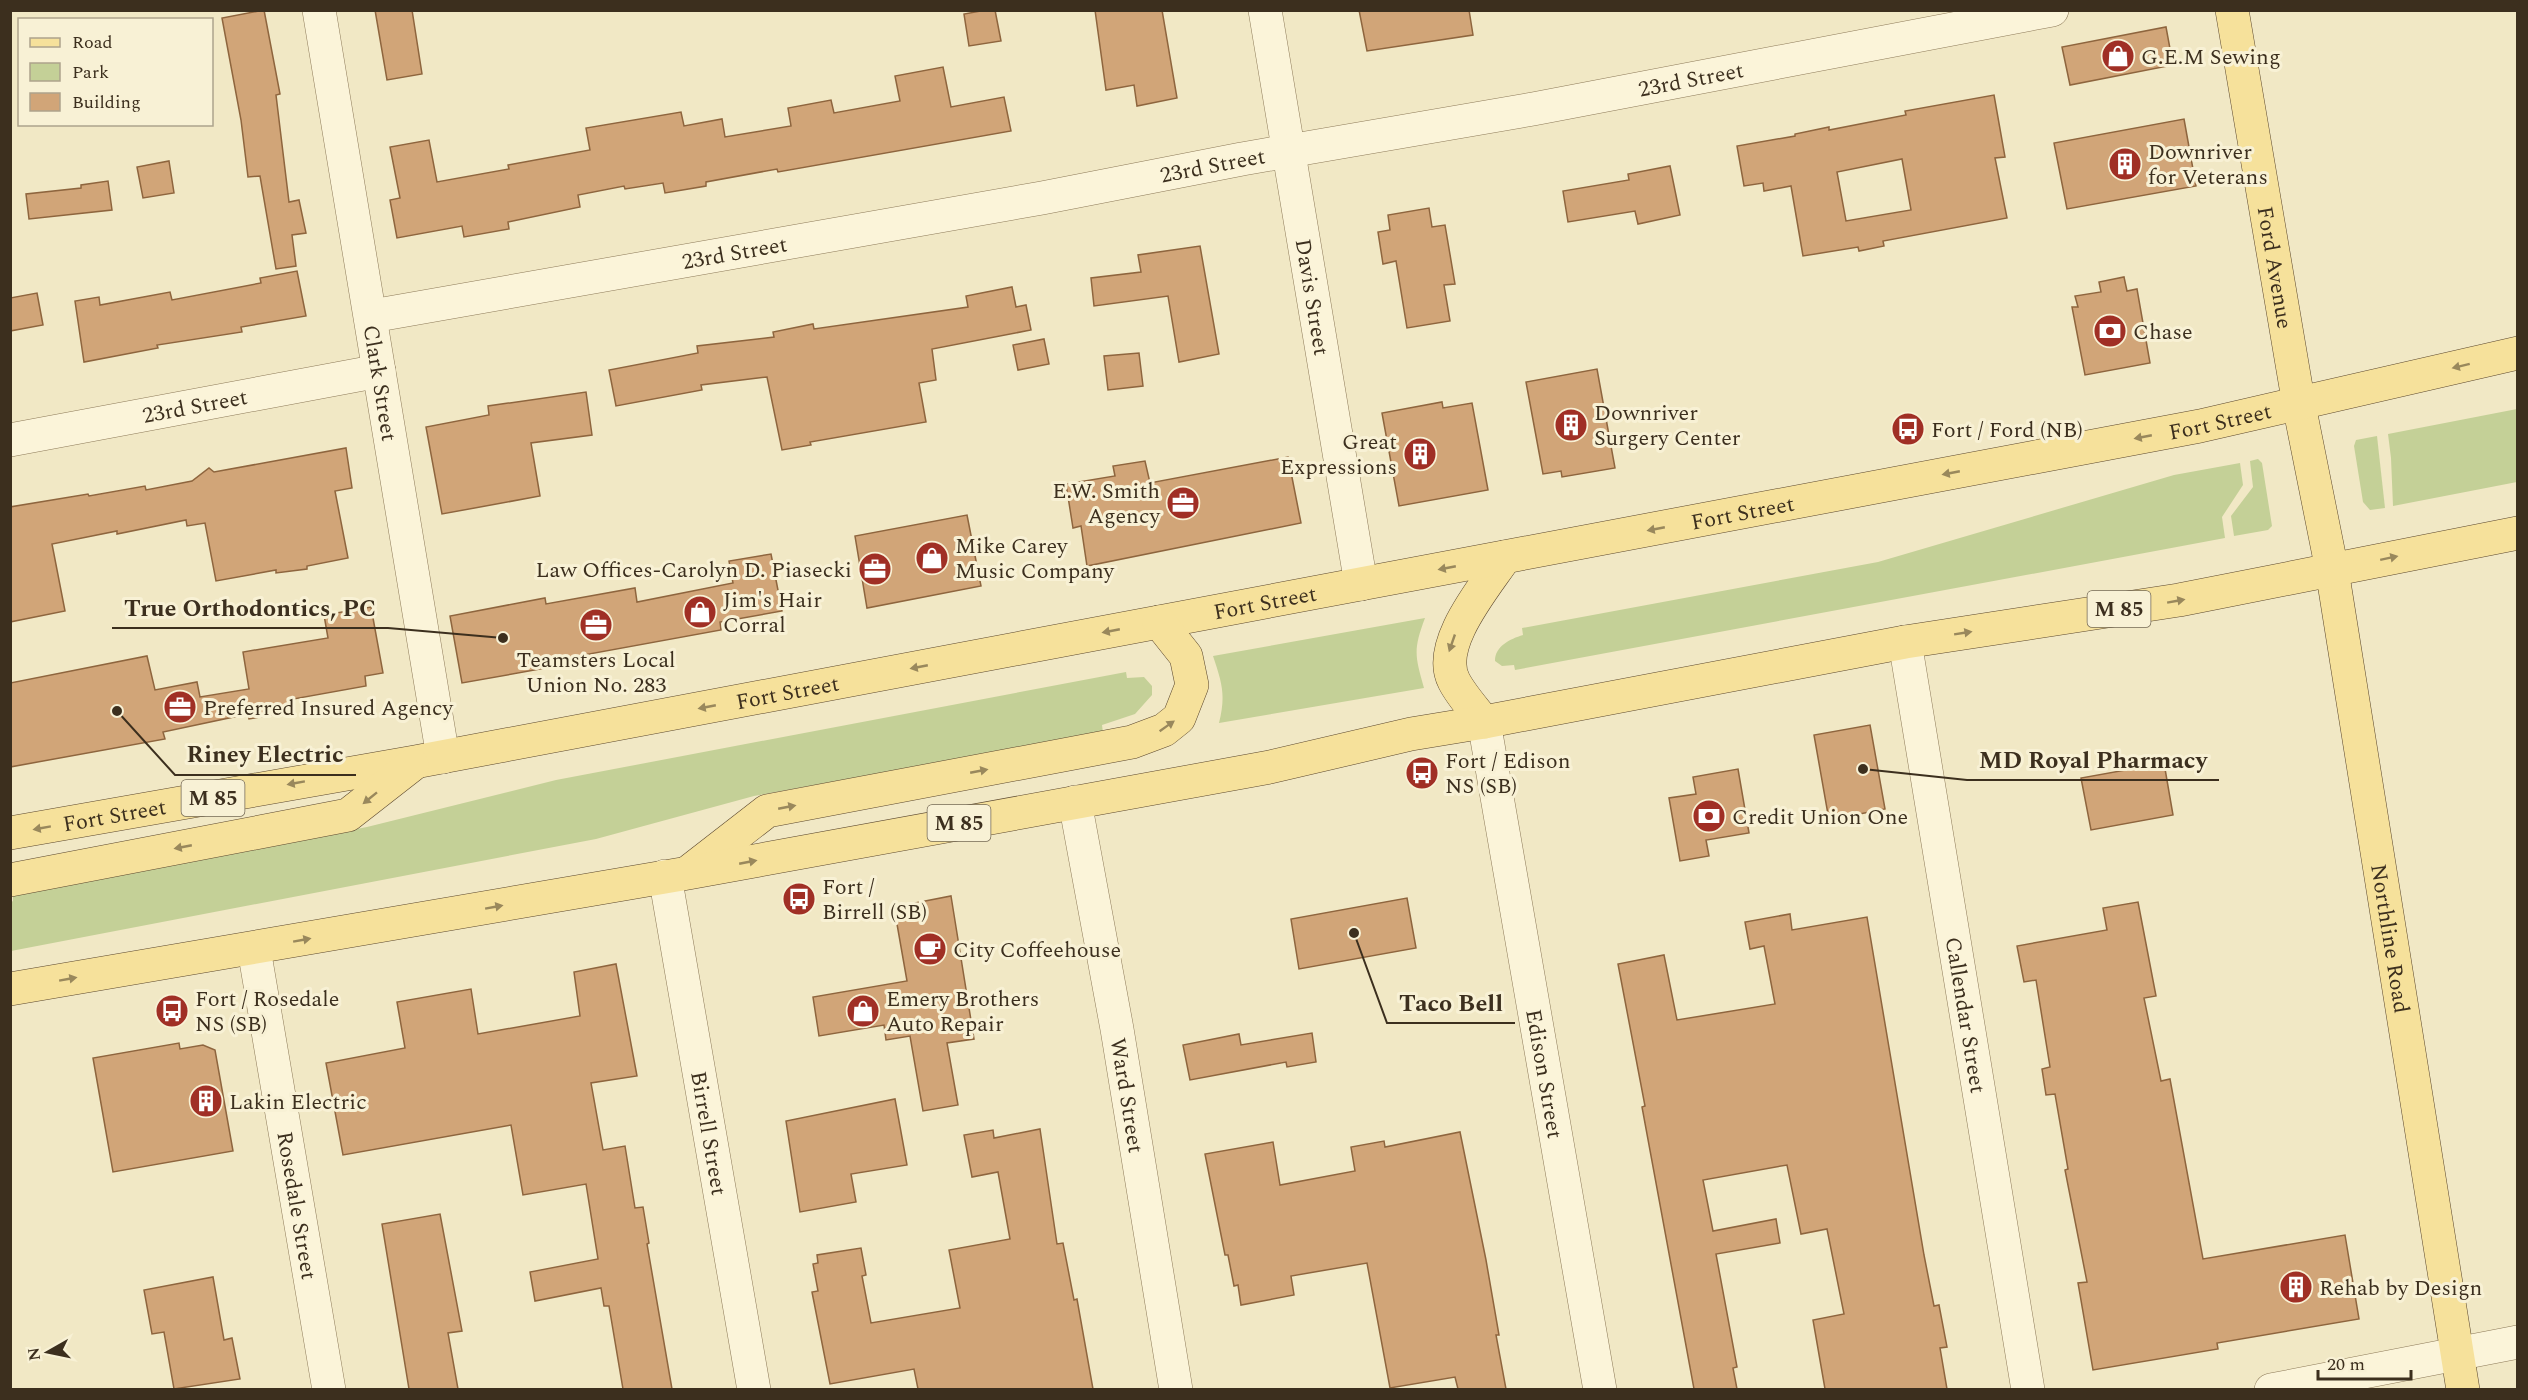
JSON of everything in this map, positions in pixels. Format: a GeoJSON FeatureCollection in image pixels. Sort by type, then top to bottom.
{"type":"FeatureCollection","features":[{"type":"Feature","properties":{"kind":"main road","name":"Ford Avenue"},"geometry":{"type":"LineString","coordinates":[[2232,10],[2299,405],[2316,488]]}},
{"type":"Feature","properties":{"kind":"main road","name":"Fort Street"},"geometry":{"type":"LineString","coordinates":[[10,833],[429,759],[2200,426],[2517,353]]}},
{"type":"Feature","properties":{"kind":"main road","name":"Northline Road"},"geometry":{"type":"LineString","coordinates":[[2316,488],[2332,570],[2396,957],[2463,1389]]}},
{"type":"Feature","properties":{"kind":"main road","name":"M 85"},"geometry":{"type":"LineString","coordinates":[[10,989],[676,875],[1270,767],[1411,734],[1905,642],[2180,600],[2517,533]]}},
{"type":"Feature","properties":{"kind":"main road"},"geometry":{"type":"LineString","coordinates":[[1484,722],[1454,681],[1449,668],[1449,651],[1455,634],[1505,557]]}},
{"type":"Feature","properties":{"kind":"main road"},"geometry":{"type":"LineString","coordinates":[[676,875],[767,811],[1132,742],[1164,730],[1179,718],[1192,685],[1186,656],[1159,622]]}},
{"type":"Feature","properties":{"kind":"main road"},"geometry":{"type":"LineString","coordinates":[[10,880],[348,815],[429,759]]}},
{"type":"Feature","properties":{"kind":"street","name":"Clark Street"},"geometry":{"type":"LineString","coordinates":[[319,10],[372,316],[429,759]]}},
{"type":"Feature","properties":{"kind":"street","name":"Davis Street"},"geometry":{"type":"LineString","coordinates":[[1265,10],[1361,584]]}},
{"type":"Feature","properties":{"kind":"street","name":"23rd Street"},"geometry":{"type":"LineString","coordinates":[[372,316],[1533,109],[2052,10]]}},
{"type":"Feature","properties":{"kind":"street","name":"23rd Street"},"geometry":{"type":"LineString","coordinates":[[10,440],[379,371]]}},
{"type":"Feature","properties":{"kind":"street","name":"Callendar Street"},"geometry":{"type":"LineString","coordinates":[[1905,642],[2028,1389]]}},
{"type":"Feature","properties":{"kind":"street","name":"Edison Street"},"geometry":{"type":"LineString","coordinates":[[1484,722],[1600,1389]]}},
{"type":"Feature","properties":{"kind":"street","name":"Ward Street"},"geometry":{"type":"LineString","coordinates":[[1075,802],[1117,1029],[1176,1389]]}},
{"type":"Feature","properties":{"kind":"street","name":"Birrell Street"},"geometry":{"type":"LineString","coordinates":[[676,875],[754,1389]]}},
{"type":"Feature","properties":{"kind":"street","name":"Rosedale Street"},"geometry":{"type":"LineString","coordinates":[[254,949],[329,1389]]}},
{"type":"Feature","properties":{"kind":"street"},"geometry":{"type":"LineString","coordinates":[[2271,1389],[2517,1342]]}},
{"type":"Feature","properties":{"kind":"green space"},"geometry":{"type":"Polygon","coordinates":[[[2517,409],[2517,482],[2393,506],[2388,434],[2517,409]]]}},
{"type":"Feature","properties":{"kind":"green space"},"geometry":{"type":"Polygon","coordinates":[[[2377,436],[2385,508],[2370,510],[2363,502],[2354,446],[2356,440],[2377,436]]]}},
{"type":"Feature","properties":{"kind":"green space"},"geometry":{"type":"Polygon","coordinates":[[[2258,459],[2262,463],[2272,526],[2268,530],[2234,536],[2231,516],[2253,487],[2250,461],[2258,459]]]}},
{"type":"Feature","properties":{"kind":"green space"},"geometry":{"type":"Polygon","coordinates":[[[2240,463],[2243,485],[2222,517],[2225,538],[1515,670],[1514,665],[1502,666],[1495,661],[1500,647],[1523,635],[1522,628],[1878,562],[2174,475],[2240,463]]]}},
{"type":"Feature","properties":{"kind":"green space"},"geometry":{"type":"Polygon","coordinates":[[[1425,618],[1417,646],[1424,688],[1219,723],[1222,689],[1213,656],[1425,618]]]}},
{"type":"Feature","properties":{"kind":"green space"},"geometry":{"type":"Polygon","coordinates":[[[1126,672],[1127,678],[1144,677],[1152,686],[1152,695],[1135,714],[1102,725],[1103,733],[754,796],[596,839],[11,951],[10,903],[13,901],[13,894],[367,827],[556,780],[1126,672]]]}},
{"type":"Feature","properties":{"kind":"building"},"geometry":{"type":"Polygon","coordinates":[[[264,10],[280,94],[276,95],[289,202],[299,200],[306,233],[292,235],[296,266],[276,269],[260,176],[248,177],[241,120],[222,18],[264,10]]]}},
{"type":"Feature","properties":{"kind":"building"},"geometry":{"type":"Polygon","coordinates":[[[375,10],[412,10],[422,74],[387,80],[375,10]]]}},
{"type":"Feature","properties":{"kind":"building"},"geometry":{"type":"Polygon","coordinates":[[[995,10],[1001,41],[969,46],[964,14],[995,10]]]}},
{"type":"Feature","properties":{"kind":"building"},"geometry":{"type":"Polygon","coordinates":[[[1095,10],[1162,10],[1177,98],[1137,106],[1134,85],[1106,90],[1095,10]]]}},
{"type":"Feature","properties":{"kind":"building"},"geometry":{"type":"Polygon","coordinates":[[[1359,10],[1469,10],[1473,35],[1367,51],[1359,10]]]}},
{"type":"Feature","properties":{"kind":"building","name":"G.E.M Sewing"},"geometry":{"type":"Polygon","coordinates":[[[2166,27],[2173,65],[2070,85],[2062,47],[2166,27]]]}},
{"type":"Feature","properties":{"kind":"building"},"geometry":{"type":"Polygon","coordinates":[[[943,67],[951,107],[1004,97],[1011,131],[778,172],[777,169],[706,182],[706,186],[665,193],[663,183],[625,189],[624,186],[578,195],[580,207],[508,222],[509,229],[464,237],[462,226],[397,238],[390,200],[400,198],[390,147],[429,140],[437,182],[509,169],[508,165],[590,150],[586,128],[681,112],[684,126],[722,119],[725,137],[791,126],[788,108],[831,100],[834,113],[900,101],[895,76],[943,67]]]}},
{"type":"Feature","properties":{"kind":"building"},"geometry":{"type":"Polygon","coordinates":[[[1994,95],[2005,157],[1995,158],[2007,218],[1883,241],[1884,246],[1859,251],[1858,247],[1803,256],[1791,186],[1764,191],[1763,183],[1744,186],[1737,146],[1795,136],[1795,134],[1829,127],[1829,130],[1906,115],[1905,111],[1994,95]],[[1902,159],[1837,172],[1846,221],[1911,210],[1902,159]]]}},
{"type":"Feature","properties":{"kind":"building","name":"Downriver for Veterans"},"geometry":{"type":"Polygon","coordinates":[[[2184,119],[2196,186],[2067,209],[2054,143],[2184,119]]]}},
{"type":"Feature","properties":{"kind":"building"},"geometry":{"type":"Polygon","coordinates":[[[169,161],[174,193],[143,198],[137,167],[169,161]]]}},
{"type":"Feature","properties":{"kind":"building"},"geometry":{"type":"Polygon","coordinates":[[[1670,166],[1680,215],[1638,224],[1635,211],[1568,222],[1563,191],[1629,180],[1628,174],[1670,166]]]}},
{"type":"Feature","properties":{"kind":"building"},"geometry":{"type":"Polygon","coordinates":[[[108,181],[112,210],[29,219],[26,194],[81,188],[81,185],[108,181]]]}},
{"type":"Feature","properties":{"kind":"building"},"geometry":{"type":"Polygon","coordinates":[[[1429,208],[1432,227],[1445,225],[1455,284],[1444,285],[1450,321],[1407,328],[1396,261],[1383,264],[1378,232],[1390,230],[1388,215],[1429,208]]]}},
{"type":"Feature","properties":{"kind":"building"},"geometry":{"type":"Polygon","coordinates":[[[1200,246],[1219,354],[1179,362],[1168,296],[1094,306],[1091,278],[1141,272],[1138,255],[1200,246]]]}},
{"type":"Feature","properties":{"kind":"building"},"geometry":{"type":"Polygon","coordinates":[[[297,271],[306,316],[241,327],[242,332],[157,345],[158,348],[84,362],[75,301],[99,297],[100,305],[170,292],[172,300],[261,283],[260,278],[297,271]]]}},
{"type":"Feature","properties":{"kind":"building","name":"Chase"},"geometry":{"type":"Polygon","coordinates":[[[2124,277],[2127,291],[2137,289],[2150,363],[2085,375],[2072,307],[2078,307],[2075,296],[2101,292],[2099,282],[2124,277]]]}},
{"type":"Feature","properties":{"kind":"building"},"geometry":{"type":"Polygon","coordinates":[[[1012,287],[1016,307],[1026,305],[1031,330],[932,349],[936,380],[919,383],[926,422],[810,442],[811,445],[782,450],[767,377],[701,385],[702,390],[616,406],[609,370],[698,353],[697,346],[774,337],[773,332],[813,324],[814,329],[968,307],[966,296],[1012,287]]]}},
{"type":"Feature","properties":{"kind":"building"},"geometry":{"type":"Polygon","coordinates":[[[37,293],[43,325],[10,331],[10,298],[37,293]]]}},
{"type":"Feature","properties":{"kind":"building"},"geometry":{"type":"Polygon","coordinates":[[[1044,339],[1049,364],[1018,370],[1013,345],[1044,339]]]}},
{"type":"Feature","properties":{"kind":"building"},"geometry":{"type":"Polygon","coordinates":[[[1139,353],[1143,386],[1108,390],[1104,356],[1139,353]]]}},
{"type":"Feature","properties":{"kind":"building","name":"Downriver Surgery Center"},"geometry":{"type":"Polygon","coordinates":[[[1597,369],[1615,468],[1562,477],[1561,471],[1543,474],[1526,382],[1597,369]]]}},
{"type":"Feature","properties":{"kind":"building"},"geometry":{"type":"Polygon","coordinates":[[[586,392],[592,435],[531,443],[540,496],[442,514],[426,427],[489,415],[488,406],[586,392]]]}},
{"type":"Feature","properties":{"kind":"building","name":"Great Expressions"},"geometry":{"type":"Polygon","coordinates":[[[1442,402],[1443,408],[1472,403],[1488,490],[1399,506],[1382,413],[1442,402]]]}},
{"type":"Feature","properties":{"kind":"building"},"geometry":{"type":"Polygon","coordinates":[[[346,448],[352,488],[335,491],[348,558],[307,566],[307,569],[276,573],[276,570],[216,581],[205,523],[187,526],[186,520],[117,534],[117,531],[52,544],[65,611],[10,622],[10,507],[145,486],[146,490],[192,481],[209,468],[214,472],[346,448]]]}},
{"type":"Feature","properties":{"kind":"building","name":"E.W. Smith Agency"},"geometry":{"type":"Polygon","coordinates":[[[1288,457],[1301,523],[1087,566],[1081,526],[1073,528],[1066,484],[1115,476],[1113,466],[1145,461],[1150,483],[1288,457]]]}},
{"type":"Feature","properties":{"kind":"building","name":"Mike Carey Music Company"},"geometry":{"type":"Polygon","coordinates":[[[967,515],[981,586],[867,608],[855,536],[967,515]]]}},
{"type":"Feature","properties":{"kind":"building"},"geometry":{"type":"Polygon","coordinates":[[[771,554],[782,611],[720,622],[721,630],[556,660],[557,666],[462,683],[450,616],[545,598],[546,604],[635,588],[637,602],[733,583],[729,561],[771,554]]]}},
{"type":"Feature","properties":{"kind":"building"},"geometry":{"type":"Polygon","coordinates":[[[371,607],[383,673],[365,676],[366,686],[293,699],[294,711],[249,719],[248,714],[163,732],[165,739],[10,767],[10,683],[147,656],[155,690],[197,682],[200,697],[249,689],[243,652],[328,638],[324,615],[371,607]]]}},
{"type":"Feature","properties":{"kind":"building"},"geometry":{"type":"Polygon","coordinates":[[[1870,725],[1885,809],[1829,820],[1814,735],[1870,725]]]}},
{"type":"Feature","properties":{"kind":"building"},"geometry":{"type":"Polygon","coordinates":[[[2164,763],[2173,815],[2091,830],[2081,778],[2164,763]]]}},
{"type":"Feature","properties":{"kind":"building","name":"Credit Union One"},"geometry":{"type":"Polygon","coordinates":[[[1738,769],[1749,833],[1706,840],[1709,856],[1680,861],[1669,798],[1696,794],[1693,777],[1738,769]]]}},
{"type":"Feature","properties":{"kind":"building"},"geometry":{"type":"Polygon","coordinates":[[[951,896],[974,1039],[947,1043],[958,1105],[923,1111],[910,1036],[886,1040],[884,1025],[819,1036],[813,997],[907,981],[894,907],[951,896]]]}},
{"type":"Feature","properties":{"kind":"building"},"geometry":{"type":"Polygon","coordinates":[[[1407,898],[1416,948],[1299,969],[1291,919],[1407,898]]]}},
{"type":"Feature","properties":{"kind":"building"},"geometry":{"type":"Polygon","coordinates":[[[2138,902],[2156,996],[2144,998],[2161,1081],[2170,1079],[2203,1259],[2345,1235],[2359,1319],[2217,1343],[2218,1349],[2093,1370],[2078,1283],[2087,1282],[2065,1170],[2068,1169],[2055,1094],[2046,1095],[2042,1069],[2050,1067],[2036,980],[2024,982],[2017,946],[2107,930],[2103,908],[2138,902]]]}},
{"type":"Feature","properties":{"kind":"building"},"geometry":{"type":"Polygon","coordinates":[[[1790,914],[1792,930],[1867,917],[1924,1255],[1934,1306],[1939,1305],[1947,1347],[1940,1348],[1947,1389],[1825,1389],[1813,1320],[1844,1314],[1827,1229],[1801,1234],[1787,1165],[1703,1180],[1713,1231],[1776,1219],[1780,1243],[1716,1254],[1737,1367],[1733,1368],[1737,1389],[1694,1389],[1618,964],[1664,955],[1677,1020],[1775,1004],[1764,946],[1750,949],[1745,922],[1790,914]]]}},
{"type":"Feature","properties":{"kind":"building"},"geometry":{"type":"Polygon","coordinates":[[[616,964],[637,1076],[591,1083],[603,1150],[625,1146],[635,1208],[643,1207],[649,1243],[647,1244],[672,1389],[623,1389],[609,1306],[604,1306],[601,1288],[535,1301],[530,1272],[598,1259],[586,1184],[523,1195],[511,1125],[343,1155],[326,1063],[405,1048],[397,1002],[471,989],[478,1034],[580,1016],[574,972],[616,964]]]}},
{"type":"Feature","properties":{"kind":"building"},"geometry":{"type":"Polygon","coordinates":[[[1312,1033],[1316,1062],[1287,1067],[1286,1062],[1190,1080],[1183,1045],[1239,1034],[1241,1045],[1312,1033]]]}},
{"type":"Feature","properties":{"kind":"building"},"geometry":{"type":"Polygon","coordinates":[[[179,1043],[180,1049],[203,1045],[215,1050],[233,1151],[113,1172],[93,1058],[179,1043]]]}},
{"type":"Feature","properties":{"kind":"building"},"geometry":{"type":"Polygon","coordinates":[[[895,1099],[907,1165],[851,1174],[856,1202],[800,1212],[786,1121],[895,1099]]]}},
{"type":"Feature","properties":{"kind":"building"},"geometry":{"type":"Polygon","coordinates":[[[1040,1129],[1057,1244],[1063,1243],[1074,1300],[1077,1299],[1093,1389],[918,1389],[914,1369],[830,1384],[812,1292],[818,1291],[813,1264],[818,1263],[817,1255],[861,1248],[866,1275],[862,1276],[871,1323],[960,1308],[949,1250],[1010,1239],[998,1172],[972,1177],[964,1135],[993,1130],[994,1138],[1040,1129]]]}},
{"type":"Feature","properties":{"kind":"building"},"geometry":{"type":"Polygon","coordinates":[[[1460,1132],[1486,1260],[1506,1389],[1458,1389],[1455,1377],[1390,1388],[1367,1263],[1291,1276],[1294,1295],[1241,1305],[1238,1285],[1234,1286],[1228,1255],[1225,1255],[1205,1154],[1273,1142],[1280,1185],[1355,1171],[1351,1147],[1384,1141],[1385,1147],[1460,1132]]]}},
{"type":"Feature","properties":{"kind":"building"},"geometry":{"type":"Polygon","coordinates":[[[440,1214],[462,1331],[448,1333],[458,1389],[409,1389],[382,1224],[440,1214]]]}},
{"type":"Feature","properties":{"kind":"building"},"geometry":{"type":"Polygon","coordinates":[[[213,1277],[224,1340],[232,1338],[240,1379],[174,1389],[164,1332],[152,1334],[144,1290],[213,1277]]]}},
{"type":"Feature","properties":{"kind":"place","name":"G.E.M Sewing"},"geometry":{"type":"Point","coordinates":[2118,56]}},
{"type":"Feature","properties":{"kind":"place","name":"Downriver for Veterans"},"geometry":{"type":"Point","coordinates":[2125,164]}},
{"type":"Feature","properties":{"kind":"place","name":"Chase"},"geometry":{"type":"Point","coordinates":[2110,331]}},
{"type":"Feature","properties":{"kind":"place","name":"Downriver Surgery Center"},"geometry":{"type":"Point","coordinates":[1571,425]}},
{"type":"Feature","properties":{"kind":"place","name":"Fort / Ford (NB)"},"geometry":{"type":"Point","coordinates":[1908,429]}},
{"type":"Feature","properties":{"kind":"place","name":"Great Expressions"},"geometry":{"type":"Point","coordinates":[1420,454]}},
{"type":"Feature","properties":{"kind":"place","name":"E.W. Smith Agency"},"geometry":{"type":"Point","coordinates":[1183,503]}},
{"type":"Feature","properties":{"kind":"place","name":"Mike Carey Music Company"},"geometry":{"type":"Point","coordinates":[932,558]}},
{"type":"Feature","properties":{"kind":"place","name":"Law Offices-Carolyn D. Piasecki"},"geometry":{"type":"Point","coordinates":[875,569]}},
{"type":"Feature","properties":{"kind":"place","name":"Jim's Hair Corral"},"geometry":{"type":"Point","coordinates":[700,612]}},
{"type":"Feature","properties":{"kind":"place","name":"Teamsters Local Union No. 283"},"geometry":{"type":"Point","coordinates":[596,625]}},
{"type":"Feature","properties":{"kind":"place","name":"True Orthodontics, PC"},"geometry":{"type":"Point","coordinates":[503,638]}},
{"type":"Feature","properties":{"kind":"place","name":"Preferred Insured Agency"},"geometry":{"type":"Point","coordinates":[180,707]}},
{"type":"Feature","properties":{"kind":"place","name":"Riney Electric"},"geometry":{"type":"Point","coordinates":[117,711]}},
{"type":"Feature","properties":{"kind":"place","name":"MD Royal Pharmacy"},"geometry":{"type":"Point","coordinates":[1863,769]}},
{"type":"Feature","properties":{"kind":"place","name":"Fort / Edison NS (SB)"},"geometry":{"type":"Point","coordinates":[1422,773]}},
{"type":"Feature","properties":{"kind":"place","name":"Credit Union One"},"geometry":{"type":"Point","coordinates":[1709,816]}},
{"type":"Feature","properties":{"kind":"place","name":"Fort / Birrell (SB)"},"geometry":{"type":"Point","coordinates":[799,899]}},
{"type":"Feature","properties":{"kind":"place","name":"Taco Bell"},"geometry":{"type":"Point","coordinates":[1354,933]}},
{"type":"Feature","properties":{"kind":"place","name":"City Coffeehouse"},"geometry":{"type":"Point","coordinates":[930,949]}},
{"type":"Feature","properties":{"kind":"place","name":"Fort / Rosedale NS (SB)"},"geometry":{"type":"Point","coordinates":[172,1011]}},
{"type":"Feature","properties":{"kind":"place","name":"Emery Brothers Auto Repair"},"geometry":{"type":"Point","coordinates":[863,1011]}},
{"type":"Feature","properties":{"kind":"place","name":"Lakin Electric"},"geometry":{"type":"Point","coordinates":[206,1101]}},
{"type":"Feature","properties":{"kind":"place","name":"Rehab by Design"},"geometry":{"type":"Point","coordinates":[2296,1287]}}]}
